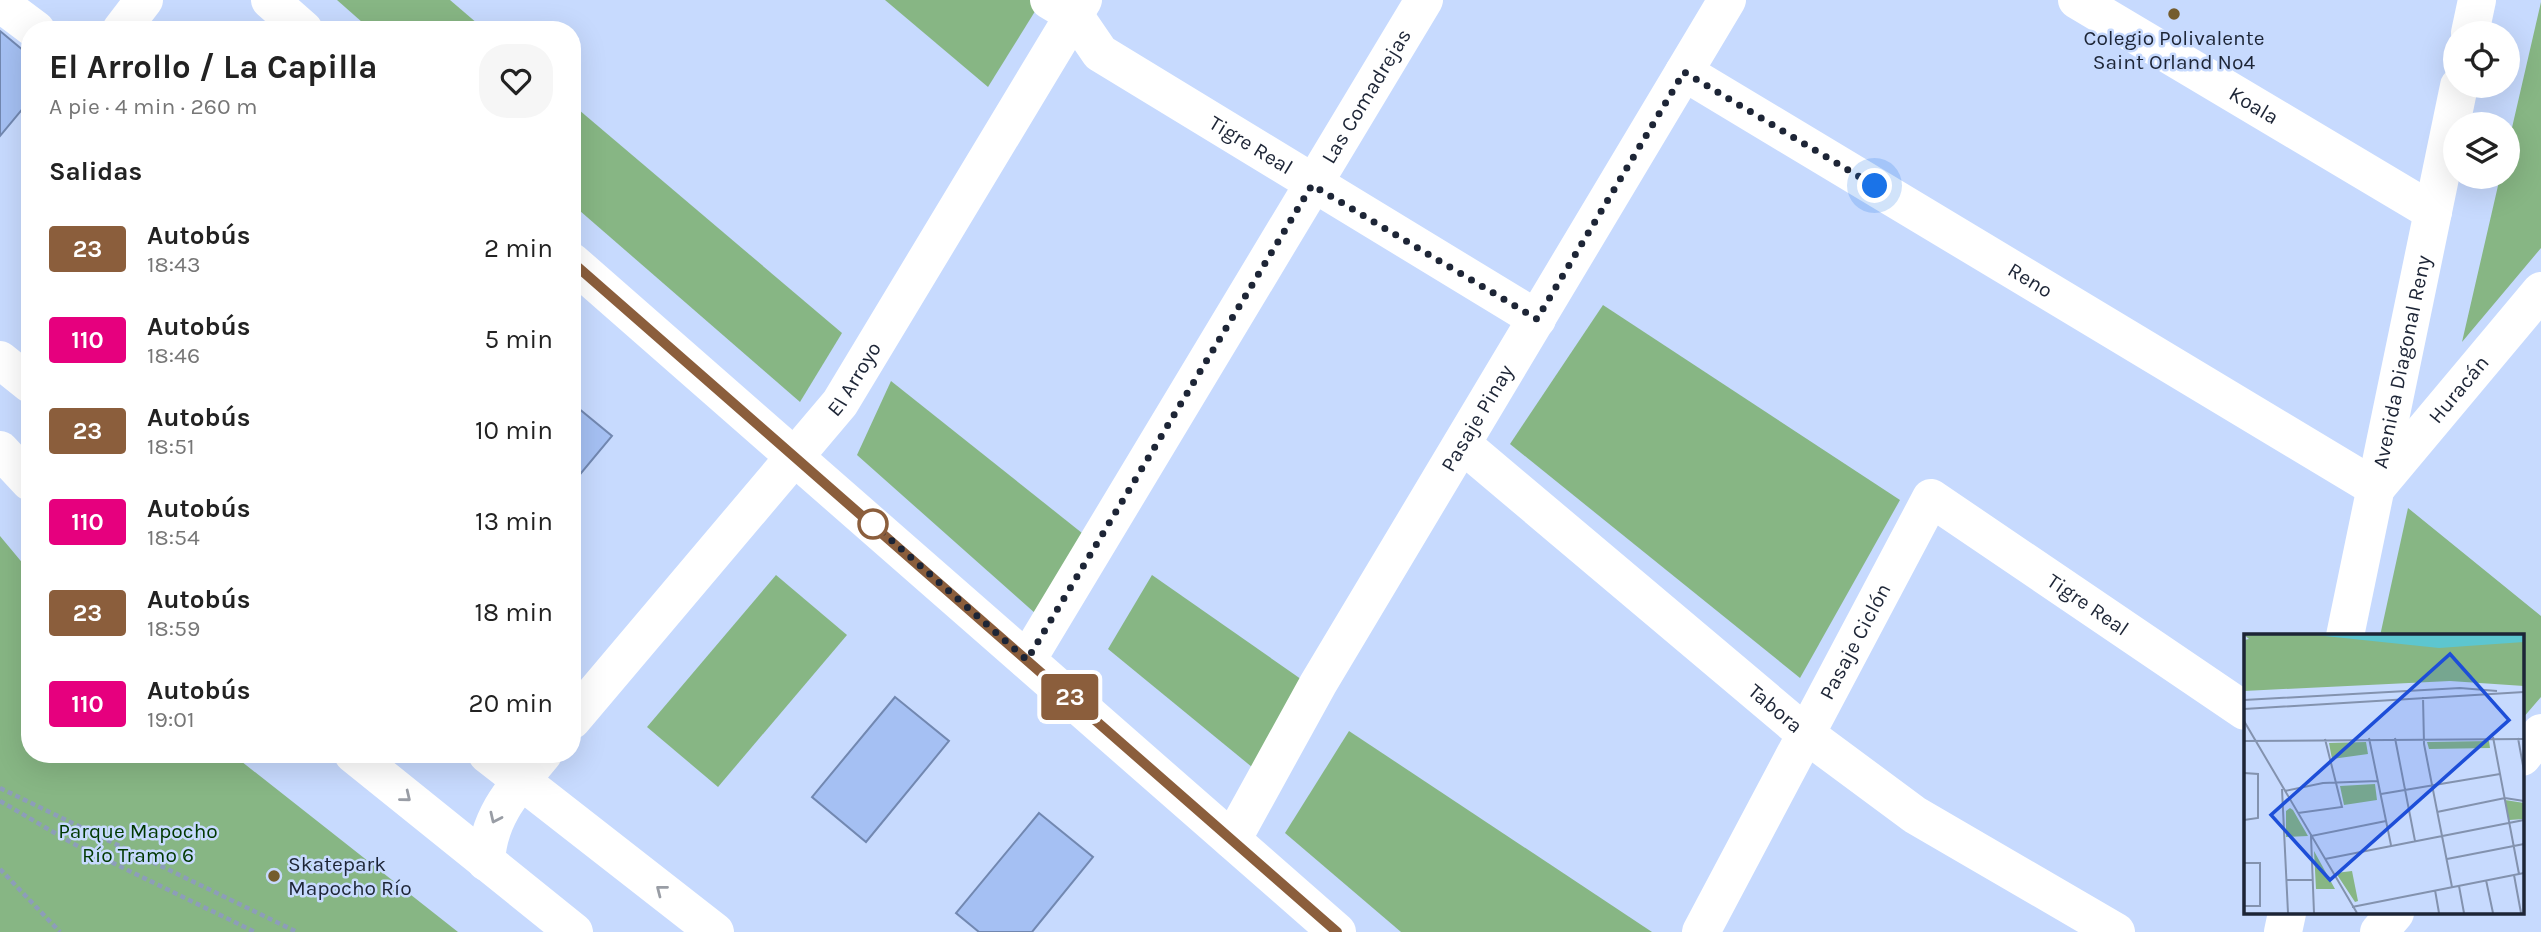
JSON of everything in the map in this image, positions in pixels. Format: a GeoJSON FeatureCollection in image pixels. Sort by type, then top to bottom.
{"type":"FeatureCollection","features":[{"type":"Feature","properties":{"kind":"street"},"geometry":{"type":"LineString","coordinates":[[128,21],[144,0]]}},
{"type":"Feature","properties":{"kind":"street"},"geometry":{"type":"LineString","coordinates":[[270,0],[294,21]]}},
{"type":"Feature","properties":{"kind":"street","name":"Las Comadrejas"},"geometry":{"type":"LineString","coordinates":[[1027,660],[1424,0]]}},
{"type":"Feature","properties":{"kind":"street","name":"Pasaje Pinay"},"geometry":{"type":"LineString","coordinates":[[1233,840],[1318,684],[1727,0]]}},
{"type":"Feature","properties":{"kind":"street","name":"Koala"},"geometry":{"type":"LineString","coordinates":[[2077,0],[2433,212]]}},
{"type":"Feature","properties":{"kind":"street"},"geometry":{"type":"LineString","coordinates":[[2473,21],[2477,0]]}},
{"type":"Feature","properties":{"kind":"street"},"geometry":{"type":"LineString","coordinates":[[0,3],[24,21]]}},
{"type":"Feature","properties":{"kind":"street","name":"Tigre Real"},"geometry":{"type":"LineString","coordinates":[[1069,5],[1100,53],[1312,185],[1537,319]]}},
{"type":"Feature","properties":{"kind":"street","name":"El Arroyo"},"geometry":{"type":"LineString","coordinates":[[581,709],[840,403],[867,362],[1069,5]]}},
{"type":"Feature","properties":{"kind":"street","name":"Reno"},"geometry":{"type":"LineString","coordinates":[[1684,72],[2376,488]]}},
{"type":"Feature","properties":{"kind":"street","name":"Avenida Diagonal Reny"},"geometry":{"type":"LineString","coordinates":[[2345,634],[2457,98]]}},
{"type":"Feature","properties":{"kind":"street"},"geometry":{"type":"LineString","coordinates":[[581,270],[797,456],[1337,932]]}},
{"type":"Feature","properties":{"kind":"street","name":"Huracán"},"geometry":{"type":"LineString","coordinates":[[2376,488],[2541,291]]}},
{"type":"Feature","properties":{"kind":"street"},"geometry":{"type":"LineString","coordinates":[[0,360],[21,377]]}},
{"type":"Feature","properties":{"kind":"street","name":"Tabora"},"geometry":{"type":"LineString","coordinates":[[1462,444],[1807,735],[1915,815],[2116,932]]}},
{"type":"Feature","properties":{"kind":"street"},"geometry":{"type":"LineString","coordinates":[[0,450],[21,472]]}},
{"type":"Feature","properties":{"kind":"street","name":"Tigre Real"},"geometry":{"type":"LineString","coordinates":[[1931,498],[2244,711]]}},
{"type":"Feature","properties":{"kind":"street","name":"Pasaje Ciclón"},"geometry":{"type":"LineString","coordinates":[[1701,932],[1931,498]]}},
{"type":"Feature","properties":{"kind":"street"},"geometry":{"type":"LineString","coordinates":[[2524,754],[2541,733]]}},
{"type":"Feature","properties":{"kind":"street"},"geometry":{"type":"LineString","coordinates":[[364,763],[574,932]]}},
{"type":"Feature","properties":{"kind":"street"},"geometry":{"type":"LineString","coordinates":[[486,862],[488,836],[496,814],[532,768],[715,932]]}},
{"type":"Feature","properties":{"kind":"street"},"geometry":{"type":"LineString","coordinates":[[2283,932],[2287,914]]}},
{"type":"Feature","properties":{"kind":"street"},"geometry":{"type":"LineString","coordinates":[[2379,932],[2394,914]]}},
{"type":"Feature","properties":{"kind":"path"},"geometry":{"type":"LineString","coordinates":[[0,789],[297,932]]}},
{"type":"Feature","properties":{"kind":"path"},"geometry":{"type":"LineString","coordinates":[[0,801],[72,843],[255,932]]}},
{"type":"Feature","properties":{"kind":"path"},"geometry":{"type":"LineString","coordinates":[[0,869],[60,932]]}},
{"type":"Feature","properties":{"kind":"green space"},"geometry":{"type":"Polygon","coordinates":[[[337,0],[450,0],[474,21],[361,21],[337,0]]]}},
{"type":"Feature","properties":{"kind":"green space"},"geometry":{"type":"Polygon","coordinates":[[[885,0],[1042,0],[988,87],[885,0]]]}},
{"type":"Feature","properties":{"kind":"green space"},"geometry":{"type":"Polygon","coordinates":[[[2541,2],[2541,248],[2462,342],[2497,189],[2520,189],[2520,112],[2516,112],[2541,2]]]}},
{"type":"Feature","properties":{"kind":"green space"},"geometry":{"type":"Polygon","coordinates":[[[581,112],[842,333],[800,402],[581,212],[581,112]]]}},
{"type":"Feature","properties":{"kind":"green space"},"geometry":{"type":"Polygon","coordinates":[[[1603,305],[1900,500],[1800,678],[1510,444],[1603,305]]]}},
{"type":"Feature","properties":{"kind":"green space"},"geometry":{"type":"Polygon","coordinates":[[[891,381],[1082,533],[1036,614],[857,455],[891,381]]]}},
{"type":"Feature","properties":{"kind":"green space"},"geometry":{"type":"Polygon","coordinates":[[[2408,508],[2541,616],[2541,697],[2524,717],[2524,634],[2380,634],[2408,508]]]}},
{"type":"Feature","properties":{"kind":"green space","name":"Parque Mapocho Río Tramo 6"},"geometry":{"type":"Polygon","coordinates":[[[0,536],[21,561],[21,763],[243,763],[458,932],[0,932],[0,536]]]}},
{"type":"Feature","properties":{"kind":"green space"},"geometry":{"type":"Polygon","coordinates":[[[776,575],[847,635],[718,787],[647,727],[776,575]]]}},
{"type":"Feature","properties":{"kind":"green space"},"geometry":{"type":"Polygon","coordinates":[[[1152,575],[1308,684],[1258,772],[1108,649],[1152,575]]]}},
{"type":"Feature","properties":{"kind":"green space"},"geometry":{"type":"Polygon","coordinates":[[[1349,731],[1652,932],[1401,932],[1285,833],[1349,731]]]}},
{"type":"Feature","properties":{"kind":"building"},"geometry":{"type":"Polygon","coordinates":[[[0,31],[21,48],[21,111],[0,136],[0,31]]]}},
{"type":"Feature","properties":{"kind":"building"},"geometry":{"type":"Polygon","coordinates":[[[581,410],[612,436],[581,473],[581,410]]]}},
{"type":"Feature","properties":{"kind":"building"},"geometry":{"type":"Polygon","coordinates":[[[895,697],[949,741],[866,842],[812,797],[895,697]]]}},
{"type":"Feature","properties":{"kind":"building"},"geometry":{"type":"Polygon","coordinates":[[[1039,813],[1093,857],[1032,932],[979,932],[956,913],[1039,813]]]}},
{"type":"Feature","properties":{"kind":"bus line","name":"23"},"geometry":{"type":"LineString","coordinates":[[581,270],[797,456],[1337,932]]}},
{"type":"Feature","properties":{"kind":"place","name":"Colegio Polivalente Saint Orland Nº4"},"geometry":{"type":"Point","coordinates":[2174,14]}},
{"type":"Feature","properties":{"kind":"place","name":"Skatepark Mapocho Río"},"geometry":{"type":"Point","coordinates":[274,876]}},
{"type":"Feature","properties":{"kind":"route"},"geometry":{"type":"LineString","coordinates":[[873,524],[1027,660],[1312,185],[1537,319],[1684,72],[1875,186]]}}]}
